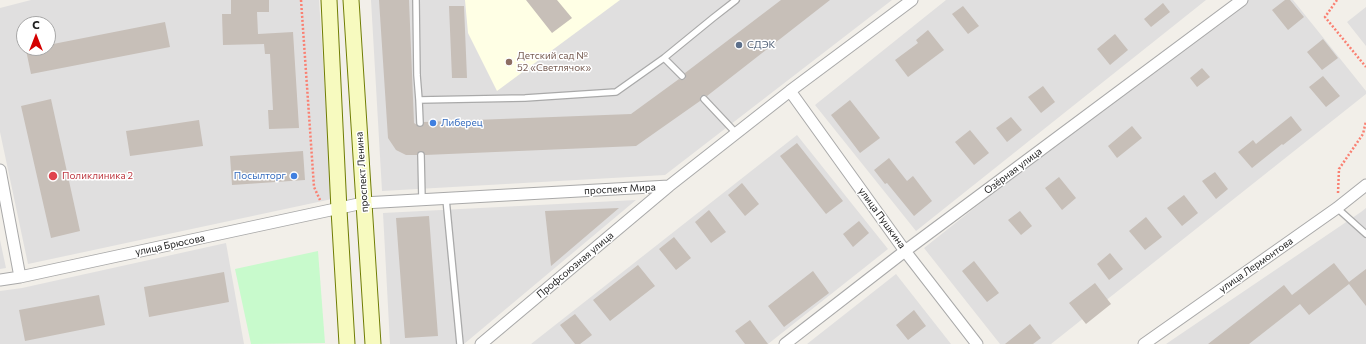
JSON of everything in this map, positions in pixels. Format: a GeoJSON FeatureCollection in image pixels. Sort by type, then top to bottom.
{"type":"FeatureCollection","features":[{"type":"Feature","properties":{"kind":"main road"},"geometry":{"type":"LineString","coordinates":[[329,0],[332,211],[347,344]]}},
{"type":"Feature","properties":{"kind":"main road","name":"проспект Ленина"},"geometry":{"type":"LineString","coordinates":[[350,0],[373,344]]}},
{"type":"Feature","properties":{"kind":"street","name":"Озёрная улица"},"geometry":{"type":"LineString","coordinates":[[785,344],[905,251],[1242,0]]}},
{"type":"Feature","properties":{"kind":"street","name":"проспект Мира"},"geometry":{"type":"LineString","coordinates":[[332,211],[364,203],[669,186],[790,91],[909,1]]}},
{"type":"Feature","properties":{"kind":"street","name":"улица Пушкина"},"geometry":{"type":"LineString","coordinates":[[790,91],[905,251],[977,344]]}},
{"type":"Feature","properties":{"kind":"street"},"geometry":{"type":"LineString","coordinates":[[0,170],[20,277]]}},
{"type":"Feature","properties":{"kind":"street","name":"улица Лермонтова"},"geometry":{"type":"LineString","coordinates":[[1144,344],[1337,208],[1366,185]]}},
{"type":"Feature","properties":{"kind":"street","name":"Профсоюзная улица"},"geometry":{"type":"LineString","coordinates":[[481,344],[669,186]]}},
{"type":"Feature","properties":{"kind":"street","name":"улица Брюсова"},"geometry":{"type":"LineString","coordinates":[[0,280],[332,211]]}},
{"type":"Feature","properties":{"kind":"lane"},"geometry":{"type":"LineString","coordinates":[[416,0],[417,75],[420,123]]}},
{"type":"Feature","properties":{"kind":"lane"},"geometry":{"type":"LineString","coordinates":[[419,100],[525,98],[616,92],[664,58],[736,0]]}},
{"type":"Feature","properties":{"kind":"lane"},"geometry":{"type":"LineString","coordinates":[[664,58],[682,76]]}},
{"type":"Feature","properties":{"kind":"lane"},"geometry":{"type":"LineString","coordinates":[[704,99],[736,134]]}},
{"type":"Feature","properties":{"kind":"lane"},"geometry":{"type":"LineString","coordinates":[[421,155],[422,200]]}},
{"type":"Feature","properties":{"kind":"lane"},"geometry":{"type":"LineString","coordinates":[[446,199],[460,344]]}},
{"type":"Feature","properties":{"kind":"lane"},"geometry":{"type":"LineString","coordinates":[[1337,208],[1366,234]]}},
{"type":"Feature","properties":{"kind":"path"},"geometry":{"type":"LineString","coordinates":[[301,0],[314,187],[332,211]]}},
{"type":"Feature","properties":{"kind":"path"},"geometry":{"type":"LineString","coordinates":[[1337,0],[1325,16],[1366,67]]}},
{"type":"Feature","properties":{"kind":"path"},"geometry":{"type":"LineString","coordinates":[[1337,208],[1339,169],[1363,134],[1366,121]]}},
{"type":"Feature","properties":{"kind":"shaded area"},"geometry":{"type":"Polygon","coordinates":[[[31,0],[319,0],[332,199],[28,264],[0,132],[0,8],[31,0]]]}},
{"type":"Feature","properties":{"kind":"shaded area"},"geometry":{"type":"Polygon","coordinates":[[[371,0],[892,0],[665,175],[382,191],[371,0]]]}},
{"type":"Feature","properties":{"kind":"shaded area","name":"Детский сад № 52 «Светлячок»"},"geometry":{"type":"Polygon","coordinates":[[[465,0],[620,0],[497,91],[468,33],[465,0]]]}},
{"type":"Feature","properties":{"kind":"shaded area"},"geometry":{"type":"Polygon","coordinates":[[[946,0],[1206,0],[916,231],[815,105],[946,0]]]}},
{"type":"Feature","properties":{"kind":"shaded area"},"geometry":{"type":"Polygon","coordinates":[[[1236,0],[1293,0],[1366,91],[1366,94],[1051,344],[1000,344],[924,248],[1236,0]]]}},
{"type":"Feature","properties":{"kind":"shaded area"},"geometry":{"type":"Polygon","coordinates":[[[1366,7],[1366,46],[1347,22],[1366,7]]]}},
{"type":"Feature","properties":{"kind":"shaded area"},"geometry":{"type":"Polygon","coordinates":[[[797,135],[888,249],[768,344],[531,344],[797,135]]]}},
{"type":"Feature","properties":{"kind":"shaded area"},"geometry":{"type":"Polygon","coordinates":[[[636,200],[464,344],[390,344],[383,213],[636,200]]]}},
{"type":"Feature","properties":{"kind":"shaded area"},"geometry":{"type":"Polygon","coordinates":[[[1366,208],[1366,344],[1166,344],[1361,212],[1366,208]]]}},
{"type":"Feature","properties":{"kind":"shaded area"},"geometry":{"type":"Polygon","coordinates":[[[0,240],[6,268],[0,269],[0,240]]]}},
{"type":"Feature","properties":{"kind":"shaded area"},"geometry":{"type":"Polygon","coordinates":[[[226,243],[244,344],[0,344],[0,291],[22,288],[226,243]]]}},
{"type":"Feature","properties":{"kind":"shaded area"},"geometry":{"type":"Polygon","coordinates":[[[896,274],[951,344],[807,344],[896,274]]]}},
{"type":"Feature","properties":{"kind":"green space"},"geometry":{"type":"Polygon","coordinates":[[[318,251],[325,343],[251,344],[235,269],[318,251]]]}},
{"type":"Feature","properties":{"kind":"building"},"geometry":{"type":"Polygon","coordinates":[[[231,0],[269,0],[269,12],[257,12],[258,34],[293,32],[299,128],[269,129],[268,110],[273,110],[270,54],[265,54],[264,44],[223,45],[222,14],[231,14],[231,0]]]}},
{"type":"Feature","properties":{"kind":"building"},"geometry":{"type":"Polygon","coordinates":[[[379,0],[409,0],[414,123],[420,127],[423,126],[424,122],[631,114],[679,79],[685,79],[685,73],[781,0],[830,0],[707,96],[701,96],[700,101],[636,146],[425,155],[421,151],[417,155],[406,155],[396,150],[388,138],[379,0]]]}},
{"type":"Feature","properties":{"kind":"building"},"geometry":{"type":"Polygon","coordinates":[[[526,0],[557,0],[572,18],[552,33],[526,0]]]}},
{"type":"Feature","properties":{"kind":"building"},"geometry":{"type":"Polygon","coordinates":[[[1285,0],[1290,0],[1304,17],[1288,30],[1272,10],[1285,0]]]}},
{"type":"Feature","properties":{"kind":"building"},"geometry":{"type":"Polygon","coordinates":[[[1163,3],[1170,12],[1151,27],[1144,19],[1163,3]]]}},
{"type":"Feature","properties":{"kind":"building"},"geometry":{"type":"Polygon","coordinates":[[[449,6],[464,6],[467,78],[452,78],[449,6]]]}},
{"type":"Feature","properties":{"kind":"building"},"geometry":{"type":"Polygon","coordinates":[[[963,6],[979,26],[968,34],[952,14],[963,6]]]}},
{"type":"Feature","properties":{"kind":"building"},"geometry":{"type":"Polygon","coordinates":[[[165,22],[170,47],[31,74],[27,56],[56,56],[56,43],[165,22]]]}},
{"type":"Feature","properties":{"kind":"building"},"geometry":{"type":"Polygon","coordinates":[[[928,30],[944,50],[908,77],[895,60],[918,43],[916,40],[928,30]]]}},
{"type":"Feature","properties":{"kind":"building"},"geometry":{"type":"Polygon","coordinates":[[[1115,34],[1128,50],[1110,65],[1097,49],[1115,34]]]}},
{"type":"Feature","properties":{"kind":"building"},"geometry":{"type":"Polygon","coordinates":[[[1323,39],[1338,58],[1322,70],[1307,52],[1323,39]]]}},
{"type":"Feature","properties":{"kind":"building"},"geometry":{"type":"Polygon","coordinates":[[[1202,68],[1210,77],[1197,87],[1190,78],[1202,68]]]}},
{"type":"Feature","properties":{"kind":"building"},"geometry":{"type":"Polygon","coordinates":[[[1323,76],[1340,96],[1326,107],[1309,87],[1323,76]]]}},
{"type":"Feature","properties":{"kind":"building"},"geometry":{"type":"Polygon","coordinates":[[[1043,86],[1055,102],[1041,113],[1028,97],[1043,86]]]}},
{"type":"Feature","properties":{"kind":"building"},"geometry":{"type":"Polygon","coordinates":[[[51,99],[80,231],[51,238],[21,106],[51,99]]]}},
{"type":"Feature","properties":{"kind":"building"},"geometry":{"type":"Polygon","coordinates":[[[850,100],[880,138],[860,153],[831,115],[850,100]]]}},
{"type":"Feature","properties":{"kind":"building"},"geometry":{"type":"Polygon","coordinates":[[[1291,116],[1302,130],[1252,168],[1238,152],[1253,140],[1256,144],[1291,116]]]}},
{"type":"Feature","properties":{"kind":"building"},"geometry":{"type":"Polygon","coordinates":[[[1011,117],[1022,130],[1007,142],[996,128],[1011,117]]]}},
{"type":"Feature","properties":{"kind":"building"},"geometry":{"type":"Polygon","coordinates":[[[199,120],[203,146],[130,156],[126,131],[199,120]]]}},
{"type":"Feature","properties":{"kind":"building"},"geometry":{"type":"Polygon","coordinates":[[[1132,126],[1142,138],[1117,158],[1108,146],[1132,126]]]}},
{"type":"Feature","properties":{"kind":"building"},"geometry":{"type":"Polygon","coordinates":[[[970,130],[989,153],[974,165],[955,142],[970,130]]]}},
{"type":"Feature","properties":{"kind":"building"},"geometry":{"type":"Polygon","coordinates":[[[797,143],[843,201],[826,214],[780,156],[797,143]]]}},
{"type":"Feature","properties":{"kind":"building"},"geometry":{"type":"Polygon","coordinates":[[[303,151],[305,180],[232,185],[230,156],[303,151]]]}},
{"type":"Feature","properties":{"kind":"building"},"geometry":{"type":"Polygon","coordinates":[[[889,158],[907,181],[913,176],[932,201],[914,216],[887,183],[885,184],[874,170],[889,158]]]}},
{"type":"Feature","properties":{"kind":"building"},"geometry":{"type":"Polygon","coordinates":[[[1215,172],[1228,189],[1216,199],[1202,181],[1215,172]]]}},
{"type":"Feature","properties":{"kind":"building"},"geometry":{"type":"Polygon","coordinates":[[[1059,177],[1076,198],[1062,210],[1045,188],[1059,177]]]}},
{"type":"Feature","properties":{"kind":"building"},"geometry":{"type":"Polygon","coordinates":[[[742,183],[759,204],[745,216],[728,195],[742,183]]]}},
{"type":"Feature","properties":{"kind":"building"},"geometry":{"type":"Polygon","coordinates":[[[1184,195],[1198,213],[1182,226],[1167,208],[1184,195]]]}},
{"type":"Feature","properties":{"kind":"building"},"geometry":{"type":"Polygon","coordinates":[[[619,208],[551,266],[545,211],[619,208]]]}},
{"type":"Feature","properties":{"kind":"building"},"geometry":{"type":"Polygon","coordinates":[[[709,210],[726,232],[711,243],[695,222],[709,210]]]}},
{"type":"Feature","properties":{"kind":"building"},"geometry":{"type":"Polygon","coordinates":[[[1020,211],[1032,226],[1021,235],[1008,220],[1020,211]]]}},
{"type":"Feature","properties":{"kind":"building"},"geometry":{"type":"Polygon","coordinates":[[[429,216],[438,336],[405,338],[396,218],[429,216]]]}},
{"type":"Feature","properties":{"kind":"building"},"geometry":{"type":"Polygon","coordinates":[[[1146,217],[1162,237],[1145,250],[1129,231],[1146,217]]]}},
{"type":"Feature","properties":{"kind":"building"},"geometry":{"type":"Polygon","coordinates":[[[859,221],[869,233],[853,247],[843,234],[859,221]]]}},
{"type":"Feature","properties":{"kind":"building"},"geometry":{"type":"Polygon","coordinates":[[[674,237],[691,258],[676,270],[659,249],[674,237]]]}},
{"type":"Feature","properties":{"kind":"building"},"geometry":{"type":"Polygon","coordinates":[[[1110,253],[1123,269],[1109,280],[1097,264],[1110,253]]]}},
{"type":"Feature","properties":{"kind":"building"},"geometry":{"type":"Polygon","coordinates":[[[974,261],[999,293],[987,302],[962,271],[974,261]]]}},
{"type":"Feature","properties":{"kind":"building"},"geometry":{"type":"Polygon","coordinates":[[[1334,263],[1349,282],[1366,269],[1366,306],[1349,284],[1309,315],[1300,304],[1249,344],[1208,344],[1284,285],[1292,295],[1334,263]]]}},
{"type":"Feature","properties":{"kind":"building"},"geometry":{"type":"Polygon","coordinates":[[[638,265],[655,286],[610,321],[593,300],[638,265]]]}},
{"type":"Feature","properties":{"kind":"building"},"geometry":{"type":"Polygon","coordinates":[[[813,271],[829,293],[784,327],[768,306],[813,271]]]}},
{"type":"Feature","properties":{"kind":"building"},"geometry":{"type":"Polygon","coordinates":[[[224,272],[229,302],[149,317],[144,287],[224,272]]]}},
{"type":"Feature","properties":{"kind":"building"},"geometry":{"type":"Polygon","coordinates":[[[1095,283],[1111,304],[1086,324],[1069,303],[1095,283]]]}},
{"type":"Feature","properties":{"kind":"building"},"geometry":{"type":"Polygon","coordinates":[[[99,295],[105,325],[25,341],[19,310],[99,295]]]}},
{"type":"Feature","properties":{"kind":"building"},"geometry":{"type":"Polygon","coordinates":[[[914,310],[926,326],[908,340],[896,325],[914,310]]]}},
{"type":"Feature","properties":{"kind":"building"},"geometry":{"type":"Polygon","coordinates":[[[575,314],[592,335],[580,344],[575,344],[560,325],[575,314]]]}},
{"type":"Feature","properties":{"kind":"building"},"geometry":{"type":"Polygon","coordinates":[[[750,320],[768,344],[745,344],[735,331],[750,320]]]}},
{"type":"Feature","properties":{"kind":"building"},"geometry":{"type":"Polygon","coordinates":[[[1030,324],[1041,338],[1033,344],[1005,344],[1030,324]]]}},
{"type":"Feature","properties":{"kind":"place","name":"СДЭК"},"geometry":{"type":"Point","coordinates":[739,45]}},
{"type":"Feature","properties":{"kind":"place","name":"Детский сад № 52 «Светлячок»"},"geometry":{"type":"Point","coordinates":[509,62]}},
{"type":"Feature","properties":{"kind":"place","name":"Либерец"},"geometry":{"type":"Point","coordinates":[433,123]}},
{"type":"Feature","properties":{"kind":"place","name":"Поликлиника 2"},"geometry":{"type":"Point","coordinates":[53,176]}},
{"type":"Feature","properties":{"kind":"place","name":"Посылторг"},"geometry":{"type":"Point","coordinates":[294,176]}}]}
